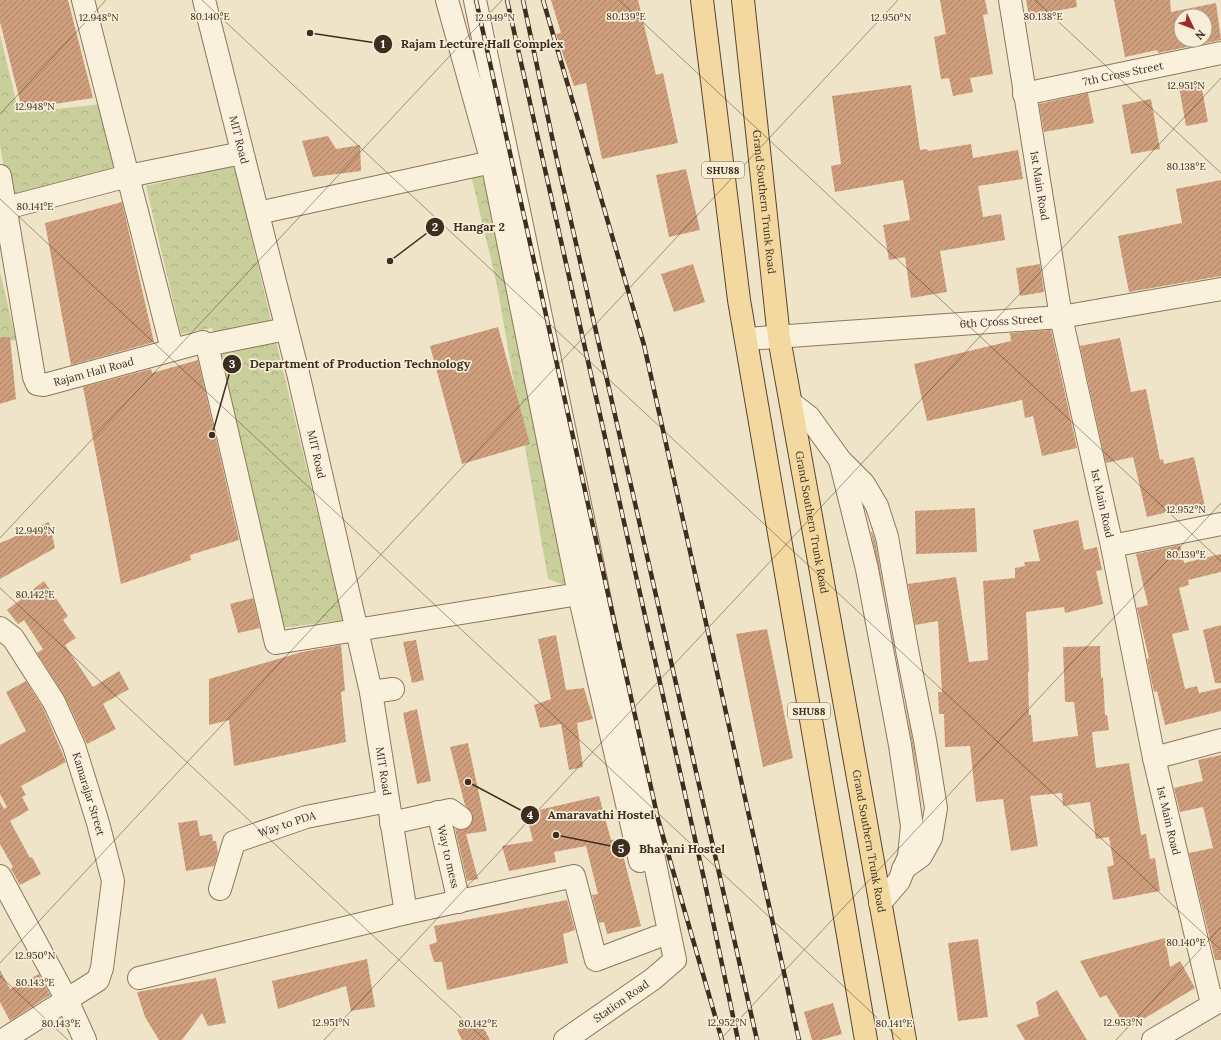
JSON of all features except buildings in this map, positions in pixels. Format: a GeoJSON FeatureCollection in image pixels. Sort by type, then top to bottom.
{"type":"FeatureCollection","features":[{"type":"Feature","properties":{"kind":"main road","name":"SHU88"},"geometry":{"type":"LineString","coordinates":[[702,0],[739,300],[866,1040]]}},
{"type":"Feature","properties":{"kind":"main road","name":"Grand Southern Trunk Road"},"geometry":{"type":"LineString","coordinates":[[743,0],[779,338],[905,1040]]}},
{"type":"Feature","properties":{"kind":"street"},"geometry":{"type":"LineString","coordinates":[[83,0],[172,349]]}},
{"type":"Feature","properties":{"kind":"street","name":"MIT Road"},"geometry":{"type":"LineString","coordinates":[[204,0],[258,213],[357,628],[371,692],[406,913]]}},
{"type":"Feature","properties":{"kind":"street"},"geometry":{"type":"LineString","coordinates":[[447,0],[492,162],[579,594],[663,935]]}},
{"type":"Feature","properties":{"kind":"street"},"geometry":{"type":"LineString","coordinates":[[474,0],[663,935]]}},
{"type":"Feature","properties":{"kind":"street","name":"1st Main Road"},"geometry":{"type":"LineString","coordinates":[[1010,0],[1061,317],[1112,546],[1154,758],[1216,1002]]}},
{"type":"Feature","properties":{"kind":"street","name":"7th Cross Street"},"geometry":{"type":"LineString","coordinates":[[1024,94],[1221,53]]}},
{"type":"Feature","properties":{"kind":"street"},"geometry":{"type":"LineString","coordinates":[[6,208],[128,176],[242,153]]}},
{"type":"Feature","properties":{"kind":"street"},"geometry":{"type":"LineString","coordinates":[[258,213],[492,162]]}},
{"type":"Feature","properties":{"kind":"street","name":"Rajam Hall Road"},"geometry":{"type":"LineString","coordinates":[[0,176],[34,377],[37,384],[44,385],[172,349],[203,342],[207,345],[286,328]]}},
{"type":"Feature","properties":{"kind":"street","name":"6th Cross Street"},"geometry":{"type":"LineString","coordinates":[[746,340],[1061,317],[1221,289]]}},
{"type":"Feature","properties":{"kind":"street"},"geometry":{"type":"LineString","coordinates":[[207,345],[276,643],[357,628],[579,594]]}},
{"type":"Feature","properties":{"kind":"street"},"geometry":{"type":"LineString","coordinates":[[791,403],[809,417],[840,460],[867,569],[900,745],[912,826],[909,856],[899,881],[880,903]]}},
{"type":"Feature","properties":{"kind":"street"},"geometry":{"type":"LineString","coordinates":[[1112,546],[1221,524]]}},
{"type":"Feature","properties":{"kind":"street","name":"Kamarajar Street"},"geometry":{"type":"LineString","coordinates":[[0,628],[13,638],[54,702],[74,746],[98,823],[113,881],[102,968],[98,980],[67,1000]]}},
{"type":"Feature","properties":{"kind":"street"},"geometry":{"type":"LineString","coordinates":[[371,692],[393,689]]}},
{"type":"Feature","properties":{"kind":"street"},"geometry":{"type":"LineString","coordinates":[[1154,758],[1221,740]]}},
{"type":"Feature","properties":{"kind":"street","name":"Way to PDA"},"geometry":{"type":"LineString","coordinates":[[220,889],[234,842],[306,817],[388,800]]}},
{"type":"Feature","properties":{"kind":"street"},"geometry":{"type":"LineString","coordinates":[[391,823],[450,810],[461,818]]}},
{"type":"Feature","properties":{"kind":"street","name":"Way to mess"},"geometry":{"type":"LineString","coordinates":[[438,812],[459,902]]}},
{"type":"Feature","properties":{"kind":"street"},"geometry":{"type":"LineString","coordinates":[[0,876],[67,1000],[86,1040]]}},
{"type":"Feature","properties":{"kind":"street"},"geometry":{"type":"LineString","coordinates":[[139,978],[406,913],[574,876],[596,960],[663,935]]}},
{"type":"Feature","properties":{"kind":"street","name":"Station Road"},"geometry":{"type":"LineString","coordinates":[[565,1040],[652,979],[675,960],[663,935]]}},
{"type":"Feature","properties":{"kind":"street"},"geometry":{"type":"LineString","coordinates":[[3,1040],[67,1000]]}},
{"type":"Feature","properties":{"kind":"street"},"geometry":{"type":"LineString","coordinates":[[1153,1040],[1216,1002]]}},
{"type":"Feature","properties":{"kind":"green space"},"geometry":{"type":"Polygon","coordinates":[[[0,34],[19,113],[102,104],[120,175],[10,202],[0,146],[0,34]]]}},
{"type":"Feature","properties":{"kind":"green space"},"geometry":{"type":"Polygon","coordinates":[[[234,166],[343,620],[282,628],[212,328],[181,334],[146,186],[234,166]]]}},
{"type":"Feature","properties":{"kind":"green space"},"geometry":{"type":"Polygon","coordinates":[[[489,168],[569,587],[548,579],[497,285],[470,171],[489,168]]]}},
{"type":"Feature","properties":{"kind":"green space"},"geometry":{"type":"Polygon","coordinates":[[[0,272],[16,340],[0,343],[0,272]]]}},
{"type":"Feature","properties":{"kind":"railway"},"geometry":{"type":"LineString","coordinates":[[476,0],[658,819],[722,1040]]}},
{"type":"Feature","properties":{"kind":"railway"},"geometry":{"type":"LineString","coordinates":[[507,0],[704,879],[738,1040]]}},
{"type":"Feature","properties":{"kind":"railway"},"geometry":{"type":"LineString","coordinates":[[523,0],[555,151],[757,1040]]}},
{"type":"Feature","properties":{"kind":"railway"},"geometry":{"type":"LineString","coordinates":[[543,0],[644,345],[799,1040]]}},
{"type":"Feature","properties":{"kind":"place","name":"Rajam Lecture Hall Complex"},"geometry":{"type":"Point","coordinates":[310,33]}},
{"type":"Feature","properties":{"kind":"place","name":"Hangar 2"},"geometry":{"type":"Point","coordinates":[390,261]}},
{"type":"Feature","properties":{"kind":"place","name":"Department of Production Technology"},"geometry":{"type":"Point","coordinates":[212,435]}},
{"type":"Feature","properties":{"kind":"place","name":"Amaravathi Hostel"},"geometry":{"type":"Point","coordinates":[468,782]}},
{"type":"Feature","properties":{"kind":"place","name":"Bhavani Hostel"},"geometry":{"type":"Point","coordinates":[556,835]}}]}
